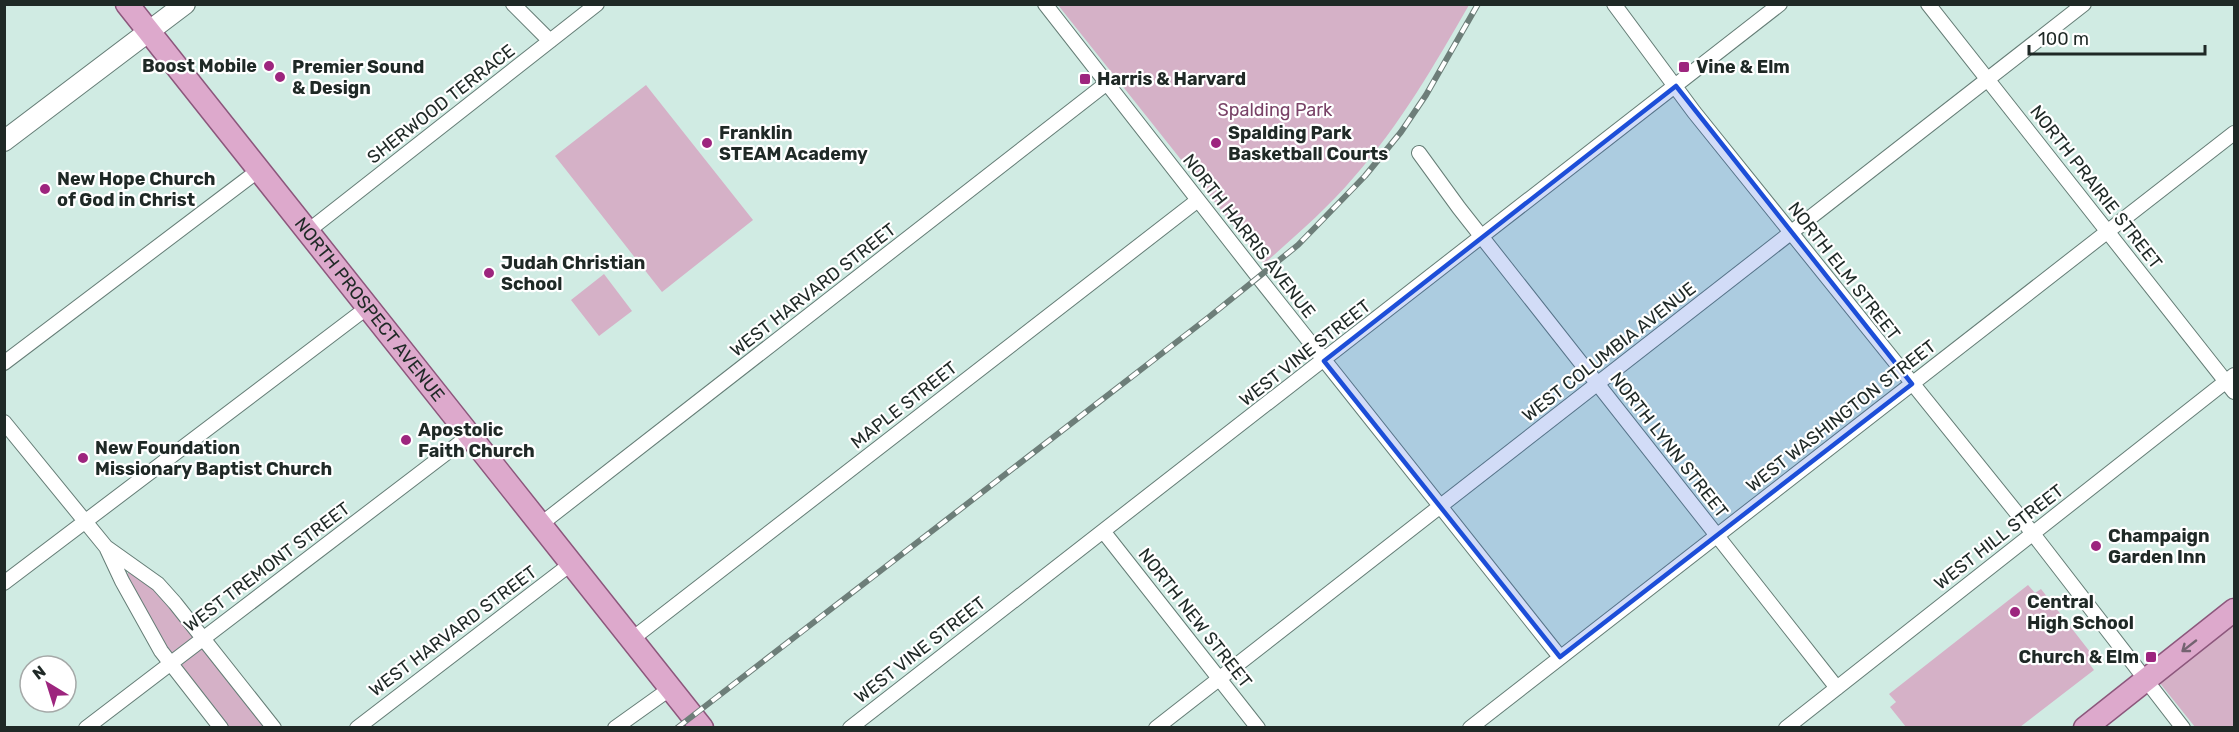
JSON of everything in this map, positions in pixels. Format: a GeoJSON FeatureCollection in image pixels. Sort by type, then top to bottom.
{"type":"FeatureCollection","features":[{"type":"Feature","properties":{"kind":"main road","name":"NORTH PROSPECT AVENUE"},"geometry":{"type":"LineString","coordinates":[[127,4],[702,728]]}},
{"type":"Feature","properties":{"kind":"main road"},"geometry":{"type":"LineString","coordinates":[[4,141],[185,4]]}},
{"type":"Feature","properties":{"kind":"main road"},"geometry":{"type":"LineString","coordinates":[[2085,728],[2235,610]]}},
{"type":"Feature","properties":{"kind":"street"},"geometry":{"type":"LineString","coordinates":[[513,4],[550,41]]}},
{"type":"Feature","properties":{"kind":"street","name":"SHERWOOD TERRACE"},"geometry":{"type":"LineString","coordinates":[[308,231],[597,4]]}},
{"type":"Feature","properties":{"kind":"street","name":"NORTH HARRIS AVENUE"},"geometry":{"type":"LineString","coordinates":[[1045,4],[1324,361],[1560,657]]}},
{"type":"Feature","properties":{"kind":"street","name":"NORTH ELM STREET"},"geometry":{"type":"LineString","coordinates":[[1614,4],[1694,112],[2033,534],[2183,728]]}},
{"type":"Feature","properties":{"kind":"street","name":"WEST VINE STREET"},"geometry":{"type":"LineString","coordinates":[[850,728],[1780,4]]}},
{"type":"Feature","properties":{"kind":"street","name":"NORTH PRAIRIE STREET"},"geometry":{"type":"LineString","coordinates":[[1928,4],[2108,232],[2232,383]]}},
{"type":"Feature","properties":{"kind":"street","name":"WEST COLUMBIA AVENUE"},"geometry":{"type":"LineString","coordinates":[[1156,728],[2084,4]]}},
{"type":"Feature","properties":{"kind":"street","name":"WEST HARVARD STREET"},"geometry":{"type":"LineString","coordinates":[[541,524],[1107,83]]}},
{"type":"Feature","properties":{"kind":"street","name":"WEST WASHINGTON STREET"},"geometry":{"type":"LineString","coordinates":[[1470,728],[2235,133]]}},
{"type":"Feature","properties":{"kind":"street","name":"NORTH LYNN STREET"},"geometry":{"type":"LineString","coordinates":[[1419,153],[1837,688]]}},
{"type":"Feature","properties":{"kind":"street"},"geometry":{"type":"LineString","coordinates":[[4,363],[259,170]]}},
{"type":"Feature","properties":{"kind":"street","name":"MAPLE STREET"},"geometry":{"type":"LineString","coordinates":[[632,639],[1198,200]]}},
{"type":"Feature","properties":{"kind":"street"},"geometry":{"type":"LineString","coordinates":[[4,583],[368,307]]}},
{"type":"Feature","properties":{"kind":"street","name":"WEST HILL STREET"},"geometry":{"type":"LineString","coordinates":[[1786,728],[2033,534],[2232,383]]}},
{"type":"Feature","properties":{"kind":"street"},"geometry":{"type":"LineString","coordinates":[[4,422],[106,547],[161,651],[221,728]]}},
{"type":"Feature","properties":{"kind":"street","name":"WEST TREMONT STREET"},"geometry":{"type":"LineString","coordinates":[[86,728],[470,435]]}},
{"type":"Feature","properties":{"kind":"street","name":"NORTH NEW STREET"},"geometry":{"type":"LineString","coordinates":[[1103,531],[1258,728]]}},
{"type":"Feature","properties":{"kind":"street"},"geometry":{"type":"LineString","coordinates":[[106,547],[158,584],[204,638],[274,728]]}},
{"type":"Feature","properties":{"kind":"street","name":"WEST HARVARD STREET"},"geometry":{"type":"LineString","coordinates":[[357,728],[572,563]]}},
{"type":"Feature","properties":{"kind":"street"},"geometry":{"type":"LineString","coordinates":[[615,728],[671,688]]}},
{"type":"Feature","properties":{"kind":"highlighted area"},"geometry":{"type":"Polygon","coordinates":[[[1676,86],[1912,384],[1560,657],[1324,361],[1676,86]]]}},
{"type":"Feature","properties":{"kind":"green space","name":"Spalding Park"},"geometry":{"type":"Polygon","coordinates":[[[1058,5],[1469,5],[1416,94],[1371,157],[1333,200],[1264,264],[1058,5]]]}},
{"type":"Feature","properties":{"kind":"green space"},"geometry":{"type":"Polygon","coordinates":[[[646,85],[753,220],[662,292],[555,156],[646,85]]]}},
{"type":"Feature","properties":{"kind":"green space"},"geometry":{"type":"Polygon","coordinates":[[[604,274],[632,311],[599,336],[571,300],[604,274]]]}},
{"type":"Feature","properties":{"kind":"green space"},"geometry":{"type":"Polygon","coordinates":[[[129,572],[154,587],[269,727],[227,727],[159,640],[128,584],[126,575],[129,572]]]}},
{"type":"Feature","properties":{"kind":"green space"},"geometry":{"type":"Polygon","coordinates":[[[2028,585],[2035,593],[2041,589],[2094,657],[2088,662],[2094,670],[2020,727],[1906,727],[1890,707],[1896,702],[1889,694],[2028,585]]]}},
{"type":"Feature","properties":{"kind":"green space"},"geometry":{"type":"Polygon","coordinates":[[[2234,622],[2234,727],[2195,727],[2159,682],[2234,622]]]}},
{"type":"Feature","properties":{"kind":"railway"},"geometry":{"type":"LineString","coordinates":[[677,728],[1209,317],[1298,245],[1365,176],[1401,132],[1426,95],[1478,4]]}},
{"type":"Feature","properties":{"kind":"place","name":"Boost Mobile"},"geometry":{"type":"Point","coordinates":[269,66]}},
{"type":"Feature","properties":{"kind":"place","name":"Vine & Elm"},"geometry":{"type":"Point","coordinates":[1684,67]}},
{"type":"Feature","properties":{"kind":"place","name":"Premier Sound & Design"},"geometry":{"type":"Point","coordinates":[280,77]}},
{"type":"Feature","properties":{"kind":"place","name":"Harris & Harvard"},"geometry":{"type":"Point","coordinates":[1085,79]}},
{"type":"Feature","properties":{"kind":"place","name":"Franklin STEAM Academy"},"geometry":{"type":"Point","coordinates":[707,143]}},
{"type":"Feature","properties":{"kind":"place","name":"Spalding Park Basketball Courts"},"geometry":{"type":"Point","coordinates":[1216,143]}},
{"type":"Feature","properties":{"kind":"place","name":"New Hope Church of God in Christ"},"geometry":{"type":"Point","coordinates":[45,189]}},
{"type":"Feature","properties":{"kind":"place","name":"Judah Christian School"},"geometry":{"type":"Point","coordinates":[489,273]}},
{"type":"Feature","properties":{"kind":"place","name":"Apostolic Faith Church"},"geometry":{"type":"Point","coordinates":[406,440]}},
{"type":"Feature","properties":{"kind":"place","name":"New Foundation Missionary Baptist Church"},"geometry":{"type":"Point","coordinates":[83,458]}},
{"type":"Feature","properties":{"kind":"place","name":"Champaign Garden Inn"},"geometry":{"type":"Point","coordinates":[2096,546]}},
{"type":"Feature","properties":{"kind":"place","name":"Central High School"},"geometry":{"type":"Point","coordinates":[2015,612]}},
{"type":"Feature","properties":{"kind":"place","name":"Church & Elm"},"geometry":{"type":"Point","coordinates":[2151,657]}}]}
